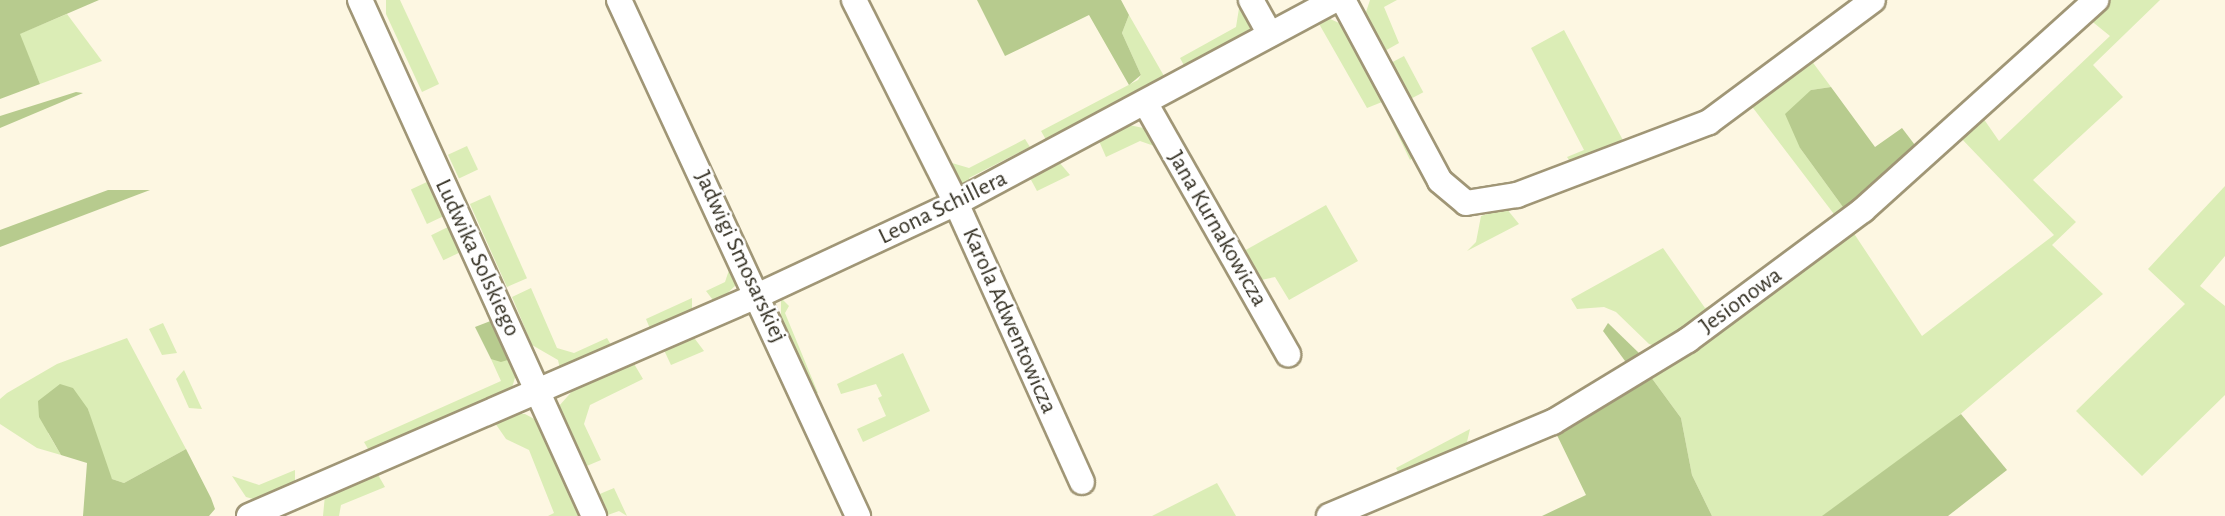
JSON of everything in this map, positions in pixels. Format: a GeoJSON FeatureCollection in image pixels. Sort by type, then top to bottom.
{"type":"FeatureCollection","features":[{"type":"Feature","properties":{"kind":"street","name":"Ludwika Solskiego"},"geometry":{"type":"LineString","coordinates":[[360,0],[540,391],[594,516]]}},
{"type":"Feature","properties":{"kind":"street","name":"Jadwigi Smosarskiej"},"geometry":{"type":"LineString","coordinates":[[619,0],[759,295],[858,516]]}},
{"type":"Feature","properties":{"kind":"street","name":"Karola Adwentowicza"},"geometry":{"type":"LineString","coordinates":[[854,0],[956,203],[1082,482]]}},
{"type":"Feature","properties":{"kind":"street"},"geometry":{"type":"LineString","coordinates":[[1251,0],[1270,33]]}},
{"type":"Feature","properties":{"kind":"street","name":"Leona Schillera"},"geometry":{"type":"LineString","coordinates":[[249,516],[759,295],[956,203],[1146,104],[1270,33],[1335,0]]}},
{"type":"Feature","properties":{"kind":"street"},"geometry":{"type":"LineString","coordinates":[[1343,0],[1440,181],[1466,203],[1517,195],[1709,122],[1873,0]]}},
{"type":"Feature","properties":{"kind":"street","name":"Jesionowa"},"geometry":{"type":"LineString","coordinates":[[1329,516],[1553,422],[1688,340],[1863,210],[2096,0]]}},
{"type":"Feature","properties":{"kind":"street","name":"Jana Kurnakowicza"},"geometry":{"type":"LineString","coordinates":[[1146,104],[1288,354]]}},
{"type":"Feature","properties":{"kind":"green space"},"geometry":{"type":"Polygon","coordinates":[[[0,0],[99,0],[20,34],[40,84],[0,99],[0,0]]]}},
{"type":"Feature","properties":{"kind":"green space"},"geometry":{"type":"Polygon","coordinates":[[[386,0],[400,0],[439,84],[422,92],[386,14],[386,0]]]}},
{"type":"Feature","properties":{"kind":"green space"},"geometry":{"type":"Polygon","coordinates":[[[977,0],[1121,0],[1129,15],[1122,33],[1141,75],[1129,85],[1089,15],[1005,56],[977,0]]]}},
{"type":"Feature","properties":{"kind":"green space"},"geometry":{"type":"Polygon","coordinates":[[[1370,0],[1397,0],[1384,7],[1399,43],[1383,52],[1365,15],[1370,0]]]}},
{"type":"Feature","properties":{"kind":"green space"},"geometry":{"type":"Polygon","coordinates":[[[2109,0],[2160,0],[2093,65],[2123,97],[2033,180],[2076,222],[2052,245],[2103,294],[1951,422],[1823,516],[1712,516],[1692,475],[1681,418],[1648,373],[1851,229],[1922,336],[2054,235],[1959,136],[1981,115],[1999,141],[2110,36],[2089,19],[2109,0]]]}},
{"type":"Feature","properties":{"kind":"green space"},"geometry":{"type":"Polygon","coordinates":[[[1240,2],[1251,26],[1247,39],[1187,71],[1180,58],[1236,27],[1240,2]]]}},
{"type":"Feature","properties":{"kind":"green space"},"geometry":{"type":"Polygon","coordinates":[[[67,14],[102,61],[40,84],[19,34],[67,14]]]}},
{"type":"Feature","properties":{"kind":"green space"},"geometry":{"type":"Polygon","coordinates":[[[1129,15],[1168,83],[1049,145],[1041,131],[1138,80],[1141,75],[1122,33],[1129,15]]]}},
{"type":"Feature","properties":{"kind":"green space"},"geometry":{"type":"Polygon","coordinates":[[[1328,18],[1348,27],[1418,154],[1410,160],[1382,102],[1367,108],[1318,22],[1328,18]]]}},
{"type":"Feature","properties":{"kind":"green space"},"geometry":{"type":"Polygon","coordinates":[[[1564,30],[1625,144],[1571,163],[1567,157],[1584,150],[1531,48],[1564,30]]]}},
{"type":"Feature","properties":{"kind":"green space"},"geometry":{"type":"Polygon","coordinates":[[[1404,56],[1423,92],[1410,99],[1391,63],[1404,56]]]}},
{"type":"Feature","properties":{"kind":"green space"},"geometry":{"type":"Polygon","coordinates":[[[1811,60],[1831,87],[1811,90],[1800,148],[1848,214],[1840,222],[1750,104],[1811,60]]]}},
{"type":"Feature","properties":{"kind":"green space"},"geometry":{"type":"Polygon","coordinates":[[[1831,87],[1875,147],[1902,128],[1921,153],[1848,214],[1800,148],[1785,114],[1811,90],[1831,87]]]}},
{"type":"Feature","properties":{"kind":"green space"},"geometry":{"type":"Polygon","coordinates":[[[76,92],[83,93],[0,128],[0,116],[76,92]]]}},
{"type":"Feature","properties":{"kind":"green space"},"geometry":{"type":"Polygon","coordinates":[[[1129,125],[1153,130],[1157,147],[1140,141],[1106,157],[1099,141],[1129,125]]]}},
{"type":"Feature","properties":{"kind":"green space"},"geometry":{"type":"Polygon","coordinates":[[[1025,139],[1030,147],[969,178],[972,185],[956,184],[948,167],[952,163],[969,168],[1025,139]]]}},
{"type":"Feature","properties":{"kind":"green space"},"geometry":{"type":"Polygon","coordinates":[[[467,146],[478,170],[459,178],[448,155],[467,146]]]}},
{"type":"Feature","properties":{"kind":"green space"},"geometry":{"type":"Polygon","coordinates":[[[1059,162],[1070,175],[1037,191],[1030,178],[1059,162]]]}},
{"type":"Feature","properties":{"kind":"green space"},"geometry":{"type":"Polygon","coordinates":[[[429,181],[445,215],[427,224],[411,189],[429,181]]]}},
{"type":"Feature","properties":{"kind":"green space"},"geometry":{"type":"Polygon","coordinates":[[[2225,186],[2225,256],[2200,286],[2225,306],[2225,395],[2142,476],[2076,411],[2185,304],[2148,269],[2225,186]]]}},
{"type":"Feature","properties":{"kind":"green space"},"geometry":{"type":"Polygon","coordinates":[[[108,190],[150,190],[0,247],[0,230],[108,190]]]}},
{"type":"Feature","properties":{"kind":"green space"},"geometry":{"type":"Polygon","coordinates":[[[490,195],[527,278],[507,287],[470,204],[490,195]]]}},
{"type":"Feature","properties":{"kind":"green space"},"geometry":{"type":"Polygon","coordinates":[[[1326,205],[1358,261],[1289,300],[1275,277],[1261,280],[1244,251],[1326,205]]]}},
{"type":"Feature","properties":{"kind":"green space"},"geometry":{"type":"Polygon","coordinates":[[[1506,208],[1519,224],[1467,251],[1476,242],[1481,216],[1506,208]]]}},
{"type":"Feature","properties":{"kind":"green space"},"geometry":{"type":"Polygon","coordinates":[[[450,226],[462,251],[443,260],[431,235],[450,226]]]}},
{"type":"Feature","properties":{"kind":"green space"},"geometry":{"type":"Polygon","coordinates":[[[1663,248],[1705,308],[1747,290],[1662,348],[1649,344],[1616,312],[1604,307],[1577,309],[1571,299],[1663,248]]]}},
{"type":"Feature","properties":{"kind":"green space"},"geometry":{"type":"Polygon","coordinates":[[[732,261],[736,285],[716,304],[706,291],[725,282],[732,261]]]}},
{"type":"Feature","properties":{"kind":"green space"},"geometry":{"type":"Polygon","coordinates":[[[531,288],[557,348],[574,353],[607,338],[614,350],[560,369],[558,360],[532,345],[512,297],[531,288]]]}},
{"type":"Feature","properties":{"kind":"green space"},"geometry":{"type":"Polygon","coordinates":[[[692,298],[692,314],[651,331],[646,319],[692,298]]]}},
{"type":"Feature","properties":{"kind":"green space"},"geometry":{"type":"Polygon","coordinates":[[[781,298],[789,306],[785,313],[818,393],[813,392],[781,317],[781,298]]]}},
{"type":"Feature","properties":{"kind":"green space"},"geometry":{"type":"Polygon","coordinates":[[[493,320],[511,359],[501,362],[491,359],[475,327],[493,320]]]}},
{"type":"Feature","properties":{"kind":"green space"},"geometry":{"type":"Polygon","coordinates":[[[163,323],[177,353],[162,355],[149,329],[163,323]]]}},
{"type":"Feature","properties":{"kind":"green space"},"geometry":{"type":"Polygon","coordinates":[[[1608,323],[1641,355],[1628,365],[1603,331],[1608,323]]]}},
{"type":"Feature","properties":{"kind":"green space"},"geometry":{"type":"Polygon","coordinates":[[[692,335],[704,351],[671,365],[663,348],[692,335]]]}},
{"type":"Feature","properties":{"kind":"green space"},"geometry":{"type":"Polygon","coordinates":[[[127,338],[186,449],[124,483],[112,479],[104,466],[88,409],[48,433],[61,455],[37,448],[0,424],[0,399],[7,393],[57,364],[127,338]]]}},
{"type":"Feature","properties":{"kind":"green space"},"geometry":{"type":"Polygon","coordinates":[[[903,353],[930,411],[863,442],[857,429],[886,416],[878,398],[882,396],[876,384],[841,394],[837,384],[903,353]]]}},
{"type":"Feature","properties":{"kind":"green space"},"geometry":{"type":"Polygon","coordinates":[[[491,359],[511,359],[517,371],[511,391],[371,454],[364,442],[501,381],[491,359]]]}},
{"type":"Feature","properties":{"kind":"green space"},"geometry":{"type":"Polygon","coordinates":[[[633,362],[643,379],[590,405],[584,424],[601,460],[582,468],[560,422],[559,406],[575,388],[633,362]]]}},
{"type":"Feature","properties":{"kind":"green space"},"geometry":{"type":"Polygon","coordinates":[[[184,370],[202,409],[189,408],[176,379],[184,370]]]}},
{"type":"Feature","properties":{"kind":"green space"},"geometry":{"type":"Polygon","coordinates":[[[1648,373],[1681,418],[1692,475],[1712,516],[1542,516],[1586,495],[1555,431],[1648,373]]]}},
{"type":"Feature","properties":{"kind":"green space"},"geometry":{"type":"Polygon","coordinates":[[[60,384],[73,388],[88,409],[112,479],[124,483],[186,449],[215,509],[209,516],[83,516],[87,463],[61,455],[39,417],[38,401],[60,384]]]}},
{"type":"Feature","properties":{"kind":"green space"},"geometry":{"type":"Polygon","coordinates":[[[514,414],[525,414],[538,421],[584,516],[548,516],[554,513],[529,450],[506,439],[495,423],[514,414]]]}},
{"type":"Feature","properties":{"kind":"green space"},"geometry":{"type":"Polygon","coordinates":[[[1961,414],[2007,470],[1948,516],[1822,516],[1961,414]]]}},
{"type":"Feature","properties":{"kind":"green space"},"geometry":{"type":"Polygon","coordinates":[[[1470,429],[1467,442],[1452,455],[1401,477],[1396,468],[1470,429]]]}},
{"type":"Feature","properties":{"kind":"green space"},"geometry":{"type":"Polygon","coordinates":[[[295,470],[295,486],[257,500],[246,497],[232,476],[259,485],[295,470]]]}},
{"type":"Feature","properties":{"kind":"green space"},"geometry":{"type":"Polygon","coordinates":[[[377,473],[385,487],[341,505],[339,516],[323,516],[325,495],[377,473]]]}},
{"type":"Feature","properties":{"kind":"green space"},"geometry":{"type":"Polygon","coordinates":[[[1217,483],[1236,516],[1152,516],[1217,483]]]}},
{"type":"Feature","properties":{"kind":"green space"},"geometry":{"type":"Polygon","coordinates":[[[614,488],[627,516],[619,511],[605,516],[595,496],[614,488]]]}}]}
